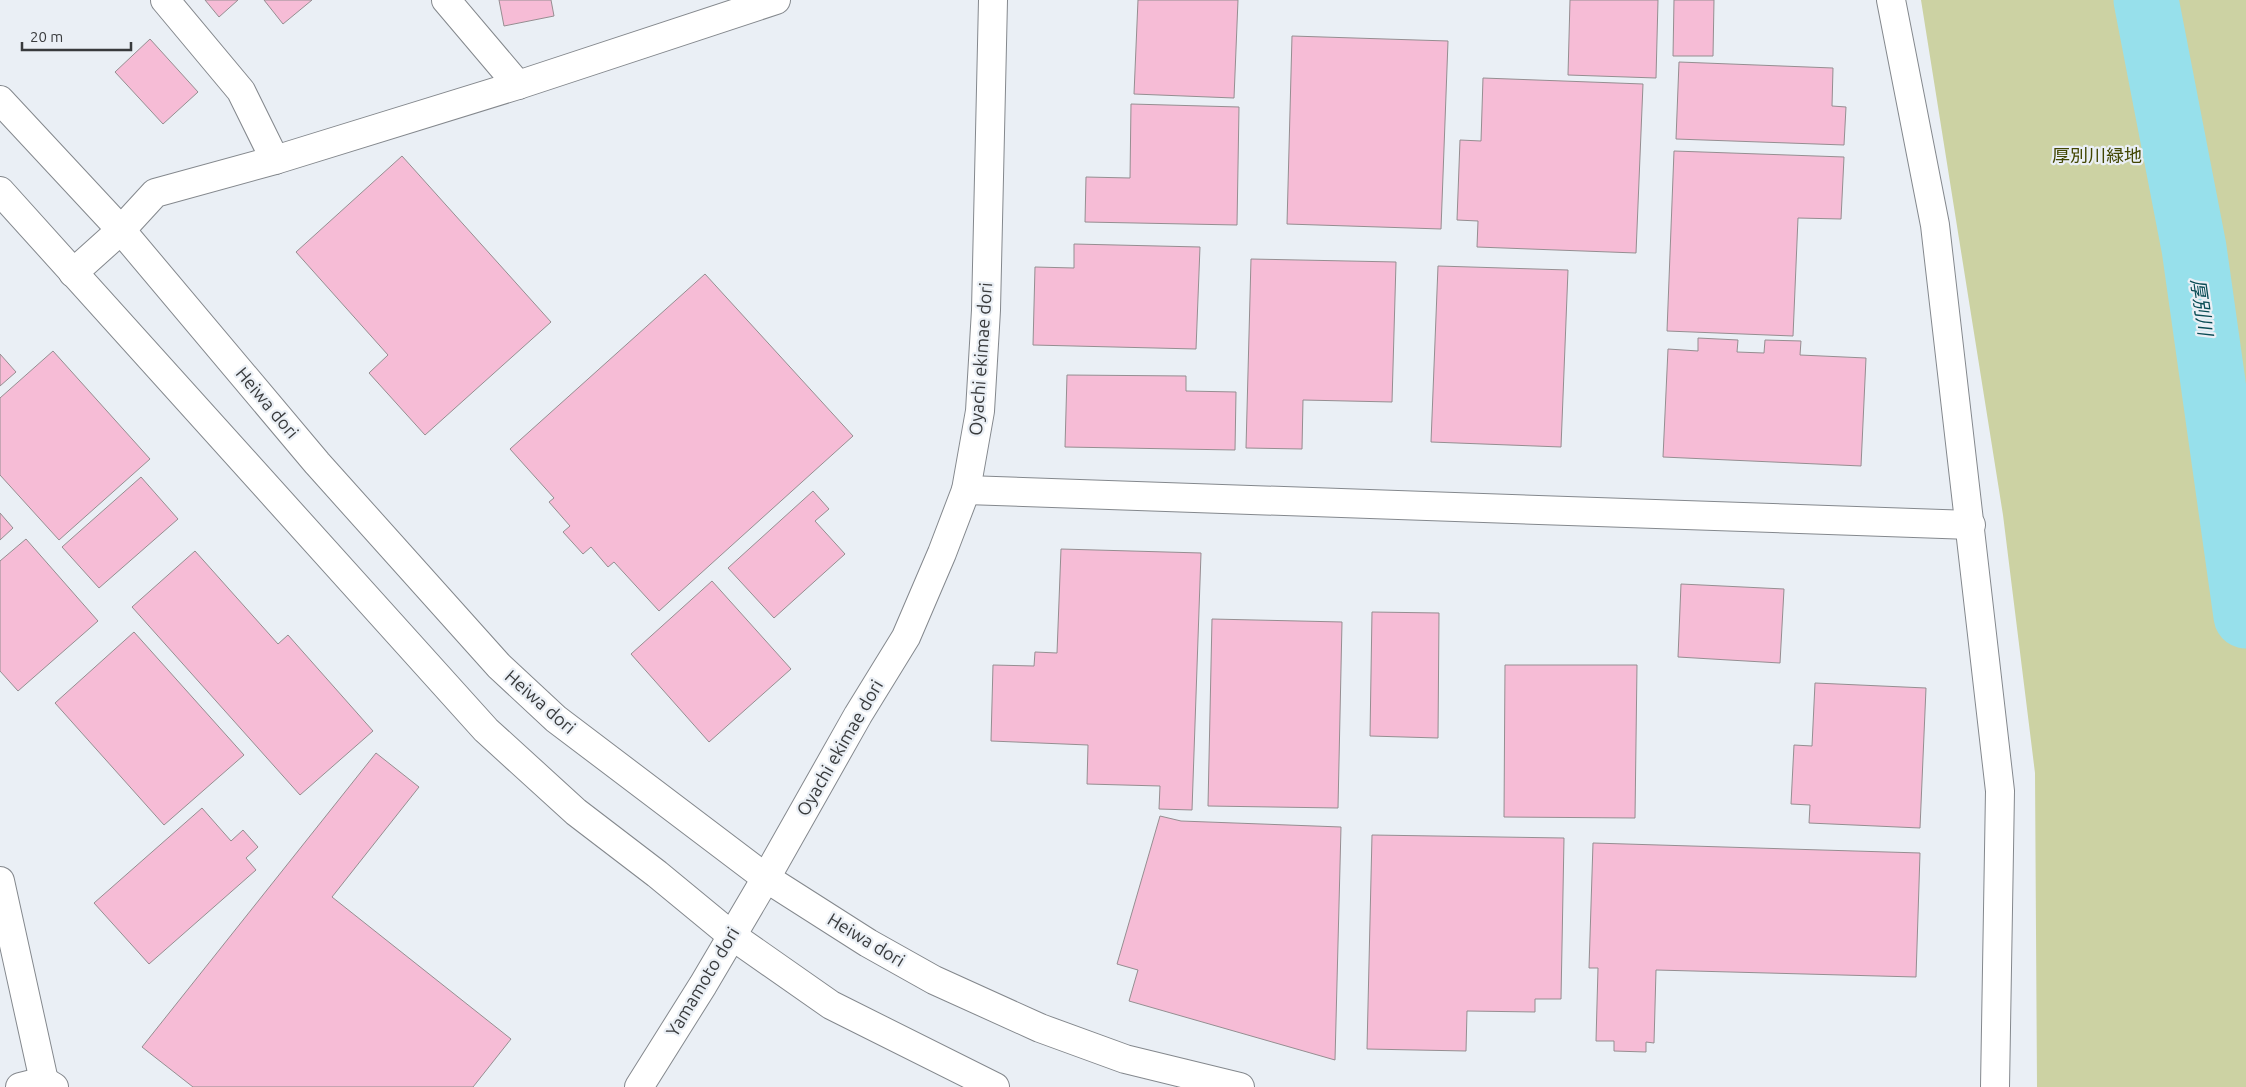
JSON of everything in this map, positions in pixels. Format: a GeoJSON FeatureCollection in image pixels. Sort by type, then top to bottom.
{"type":"FeatureCollection","features":[{"type":"Feature","properties":{"kind":"street"},"geometry":{"type":"LineString","coordinates":[[165,0],[241,92],[275,160]]}},
{"type":"Feature","properties":{"kind":"street"},"geometry":{"type":"LineString","coordinates":[[446,0],[518,85]]}},
{"type":"Feature","properties":{"kind":"street"},"geometry":{"type":"LineString","coordinates":[[73,273],[121,230],[155,193],[275,160],[518,85],[776,0]]}},
{"type":"Feature","properties":{"kind":"street","name":"Oyachi ekimae dori"},"geometry":{"type":"LineString","coordinates":[[766,878],[858,715],[906,637],[942,553],[966,490],[980,411],[986,310],[993,0]]}},
{"type":"Feature","properties":{"kind":"street"},"geometry":{"type":"LineString","coordinates":[[1890,0],[1936,225],[2000,791],[1995,1087]]}},
{"type":"Feature","properties":{"kind":"street","name":"Heiwa dori"},"geometry":{"type":"LineString","coordinates":[[0,100],[121,230],[317,463],[499,666],[556,718],[766,878],[868,943],[934,980],[1040,1028],[1125,1059],[1240,1087]]}},
{"type":"Feature","properties":{"kind":"street"},"geometry":{"type":"LineString","coordinates":[[0,191],[486,730],[576,812],[657,874],[731,936],[831,1005],[995,1087]]}},
{"type":"Feature","properties":{"kind":"street"},"geometry":{"type":"LineString","coordinates":[[966,490],[1971,525]]}},
{"type":"Feature","properties":{"kind":"street","name":"Yamamoto dori"},"geometry":{"type":"LineString","coordinates":[[639,1087],[703,985],[766,878]]}},
{"type":"Feature","properties":{"kind":"street"},"geometry":{"type":"LineString","coordinates":[[0,882],[39,1085]]}},
{"type":"Feature","properties":{"kind":"green space","name":"厚別川緑地"},"geometry":{"type":"Polygon","coordinates":[[[1921,0],[2246,0],[2246,1087],[2037,1087],[2035,773],[2003,515],[1921,0]]]}},
{"type":"Feature","properties":{"kind":"building"},"geometry":{"type":"Polygon","coordinates":[[[205,0],[238,0],[219,17],[205,0]]]}},
{"type":"Feature","properties":{"kind":"building"},"geometry":{"type":"Polygon","coordinates":[[[264,0],[312,0],[283,24],[264,0]]]}},
{"type":"Feature","properties":{"kind":"building"},"geometry":{"type":"Polygon","coordinates":[[[499,0],[551,0],[554,16],[504,26],[499,0]]]}},
{"type":"Feature","properties":{"kind":"building"},"geometry":{"type":"Polygon","coordinates":[[[1138,0],[1238,0],[1234,98],[1134,94],[1138,0]]]}},
{"type":"Feature","properties":{"kind":"building"},"geometry":{"type":"Polygon","coordinates":[[[1570,0],[1658,0],[1656,78],[1568,75],[1570,0]]]}},
{"type":"Feature","properties":{"kind":"building"},"geometry":{"type":"Polygon","coordinates":[[[1674,0],[1714,0],[1713,56],[1673,56],[1674,0]]]}},
{"type":"Feature","properties":{"kind":"building"},"geometry":{"type":"Polygon","coordinates":[[[1292,36],[1448,41],[1441,229],[1287,224],[1292,36]]]}},
{"type":"Feature","properties":{"kind":"building"},"geometry":{"type":"Polygon","coordinates":[[[150,39],[198,92],[163,124],[115,72],[150,39]]]}},
{"type":"Feature","properties":{"kind":"building"},"geometry":{"type":"Polygon","coordinates":[[[1679,62],[1833,68],[1832,106],[1846,107],[1844,145],[1676,139],[1679,62]]]}},
{"type":"Feature","properties":{"kind":"building"},"geometry":{"type":"Polygon","coordinates":[[[1483,78],[1643,84],[1636,253],[1477,247],[1478,221],[1457,220],[1460,140],[1481,141],[1483,78]]]}},
{"type":"Feature","properties":{"kind":"building"},"geometry":{"type":"Polygon","coordinates":[[[1131,104],[1239,107],[1237,225],[1085,222],[1086,177],[1130,178],[1131,104]]]}},
{"type":"Feature","properties":{"kind":"building"},"geometry":{"type":"Polygon","coordinates":[[[1674,151],[1844,157],[1841,219],[1798,218],[1793,336],[1667,331],[1674,151]]]}},
{"type":"Feature","properties":{"kind":"building"},"geometry":{"type":"Polygon","coordinates":[[[402,156],[551,322],[425,435],[369,373],[388,355],[296,252],[402,156]]]}},
{"type":"Feature","properties":{"kind":"building"},"geometry":{"type":"Polygon","coordinates":[[[1074,244],[1200,247],[1196,349],[1033,345],[1035,267],[1074,268],[1074,244]]]}},
{"type":"Feature","properties":{"kind":"building"},"geometry":{"type":"Polygon","coordinates":[[[1251,259],[1396,262],[1392,402],[1303,400],[1302,449],[1246,448],[1251,259]]]}},
{"type":"Feature","properties":{"kind":"building"},"geometry":{"type":"Polygon","coordinates":[[[1438,266],[1568,270],[1561,447],[1431,442],[1438,266]]]}},
{"type":"Feature","properties":{"kind":"building"},"geometry":{"type":"Polygon","coordinates":[[[705,274],[853,436],[659,611],[614,562],[608,567],[591,547],[583,554],[563,532],[570,526],[549,502],[554,498],[510,449],[705,274]]]}},
{"type":"Feature","properties":{"kind":"building"},"geometry":{"type":"Polygon","coordinates":[[[1698,338],[1738,340],[1737,352],[1764,353],[1765,340],[1801,341],[1800,355],[1866,358],[1861,466],[1663,457],[1668,349],[1698,351],[1698,338]]]}},
{"type":"Feature","properties":{"kind":"building"},"geometry":{"type":"Polygon","coordinates":[[[53,351],[150,459],[59,540],[0,475],[0,398],[53,351]]]}},
{"type":"Feature","properties":{"kind":"building"},"geometry":{"type":"Polygon","coordinates":[[[0,354],[16,372],[0,386],[0,354]]]}},
{"type":"Feature","properties":{"kind":"building"},"geometry":{"type":"Polygon","coordinates":[[[1067,375],[1186,376],[1186,391],[1236,392],[1235,450],[1065,447],[1067,375]]]}},
{"type":"Feature","properties":{"kind":"building"},"geometry":{"type":"Polygon","coordinates":[[[141,477],[178,519],[99,588],[62,547],[141,477]]]}},
{"type":"Feature","properties":{"kind":"building"},"geometry":{"type":"Polygon","coordinates":[[[813,491],[829,509],[815,521],[845,554],[774,618],[728,568],[813,491]]]}},
{"type":"Feature","properties":{"kind":"building"},"geometry":{"type":"Polygon","coordinates":[[[0,513],[13,528],[0,540],[0,513]]]}},
{"type":"Feature","properties":{"kind":"building"},"geometry":{"type":"Polygon","coordinates":[[[26,539],[98,621],[18,691],[0,671],[0,561],[26,539]]]}},
{"type":"Feature","properties":{"kind":"building"},"geometry":{"type":"Polygon","coordinates":[[[1061,549],[1201,553],[1192,810],[1159,809],[1160,786],[1087,784],[1088,745],[991,741],[993,665],[1034,666],[1035,652],[1057,653],[1061,549]]]}},
{"type":"Feature","properties":{"kind":"building"},"geometry":{"type":"Polygon","coordinates":[[[195,551],[278,644],[288,635],[373,731],[300,795],[132,607],[195,551]]]}},
{"type":"Feature","properties":{"kind":"building"},"geometry":{"type":"Polygon","coordinates":[[[712,581],[791,669],[709,742],[631,654],[712,581]]]}},
{"type":"Feature","properties":{"kind":"building"},"geometry":{"type":"Polygon","coordinates":[[[1681,584],[1784,589],[1780,663],[1678,657],[1681,584]]]}},
{"type":"Feature","properties":{"kind":"building"},"geometry":{"type":"Polygon","coordinates":[[[1372,612],[1439,613],[1438,738],[1370,736],[1372,612]]]}},
{"type":"Feature","properties":{"kind":"building"},"geometry":{"type":"Polygon","coordinates":[[[1212,619],[1342,622],[1338,808],[1208,806],[1212,619]]]}},
{"type":"Feature","properties":{"kind":"building"},"geometry":{"type":"Polygon","coordinates":[[[134,632],[244,755],[164,825],[55,703],[134,632]]]}},
{"type":"Feature","properties":{"kind":"building"},"geometry":{"type":"Polygon","coordinates":[[[1505,665],[1637,665],[1635,818],[1504,817],[1505,665]]]}},
{"type":"Feature","properties":{"kind":"building"},"geometry":{"type":"Polygon","coordinates":[[[1815,683],[1926,688],[1920,828],[1809,823],[1810,805],[1791,804],[1794,745],[1812,746],[1815,683]]]}},
{"type":"Feature","properties":{"kind":"building"},"geometry":{"type":"Polygon","coordinates":[[[376,753],[419,787],[332,897],[511,1039],[473,1087],[193,1087],[142,1047],[376,753]]]}},
{"type":"Feature","properties":{"kind":"building"},"geometry":{"type":"Polygon","coordinates":[[[202,808],[231,841],[243,830],[258,847],[246,858],[256,870],[149,964],[94,903],[202,808]]]}},
{"type":"Feature","properties":{"kind":"building"},"geometry":{"type":"Polygon","coordinates":[[[1160,816],[1181,821],[1341,827],[1335,1060],[1129,1001],[1138,970],[1117,964],[1160,816]]]}},
{"type":"Feature","properties":{"kind":"building"},"geometry":{"type":"Polygon","coordinates":[[[1372,835],[1564,838],[1561,999],[1535,999],[1535,1012],[1467,1011],[1466,1051],[1367,1049],[1372,835]]]}},
{"type":"Feature","properties":{"kind":"building"},"geometry":{"type":"Polygon","coordinates":[[[1593,843],[1920,853],[1916,977],[1656,970],[1654,1043],[1646,1042],[1646,1052],[1614,1051],[1614,1041],[1596,1041],[1598,968],[1589,968],[1593,843]]]}},
{"type":"Feature","properties":{"kind":"waterway","name":"厚別川"},"geometry":{"type":"LineString","coordinates":[[2146,0],[2194,248],[2246,616]]}}]}
